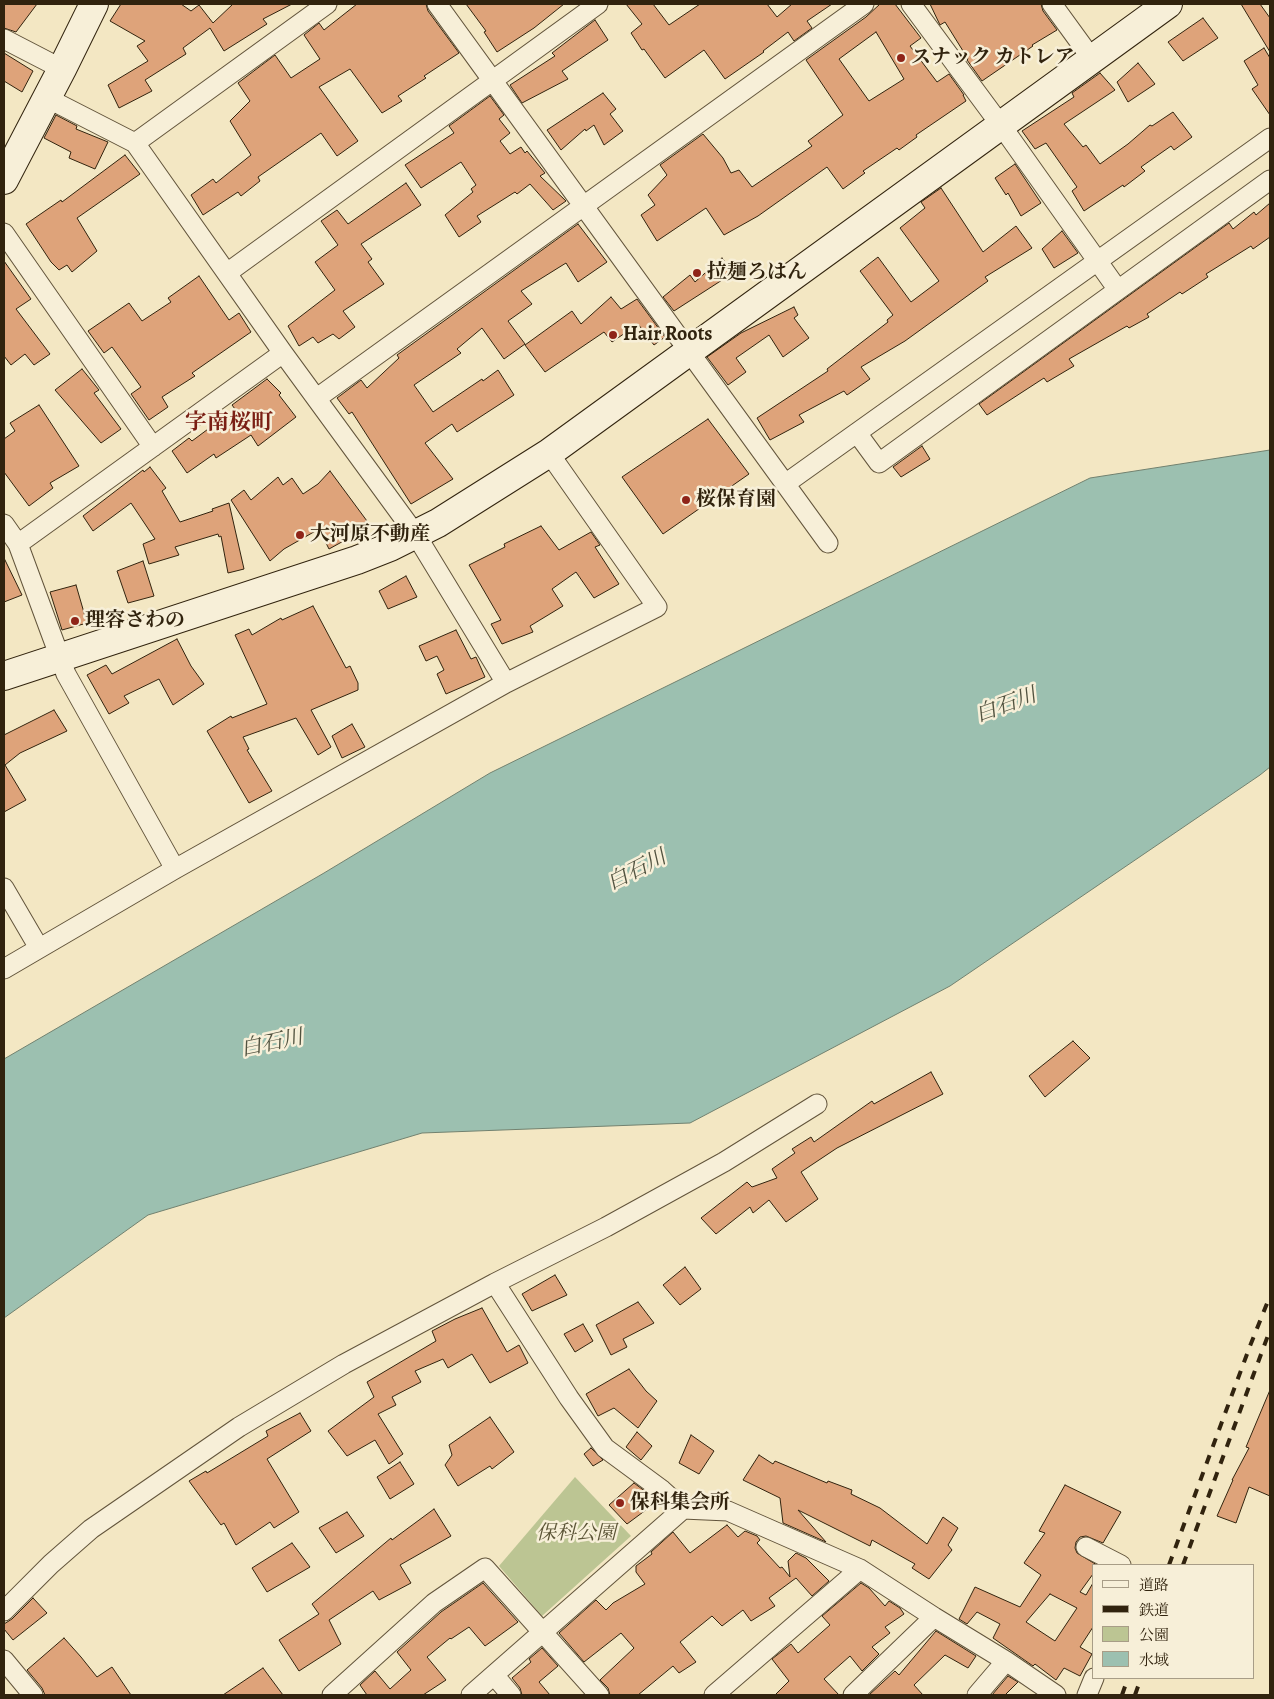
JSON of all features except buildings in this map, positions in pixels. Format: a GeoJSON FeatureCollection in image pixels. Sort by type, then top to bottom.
{"type":"FeatureCollection","features":[{"type":"Feature","properties":{"kind":"street"},"geometry":{"type":"LineString","coordinates":[[4,180],[94,4]]}},
{"type":"Feature","properties":{"kind":"street"},"geometry":{"type":"LineString","coordinates":[[135,143],[327,4]]}},
{"type":"Feature","properties":{"kind":"street"},"geometry":{"type":"LineString","coordinates":[[437,4],[828,543]]}},
{"type":"Feature","properties":{"kind":"street"},"geometry":{"type":"LineString","coordinates":[[227,273],[598,4]]}},
{"type":"Feature","properties":{"kind":"street"},"geometry":{"type":"LineString","coordinates":[[317,398],[864,4]]}},
{"type":"Feature","properties":{"kind":"street"},"geometry":{"type":"LineString","coordinates":[[911,4],[1118,290]]}},
{"type":"Feature","properties":{"kind":"street"},"geometry":{"type":"LineString","coordinates":[[1052,4],[1092,58]]}},
{"type":"Feature","properties":{"kind":"street"},"geometry":{"type":"LineString","coordinates":[[4,676],[356,560],[390,547],[466,507],[549,453],[1168,4]]}},
{"type":"Feature","properties":{"kind":"street"},"geometry":{"type":"LineString","coordinates":[[4,39],[62,69]]}},
{"type":"Feature","properties":{"kind":"street"},"geometry":{"type":"LineString","coordinates":[[47,98],[135,143],[283,353],[416,534],[506,683]]}},
{"type":"Feature","properties":{"kind":"street"},"geometry":{"type":"LineString","coordinates":[[786,484],[1270,138]]}},
{"type":"Feature","properties":{"kind":"street"},"geometry":{"type":"LineString","coordinates":[[857,433],[879,463],[1270,180]]}},
{"type":"Feature","properties":{"kind":"street"},"geometry":{"type":"LineString","coordinates":[[4,233],[153,447]]}},
{"type":"Feature","properties":{"kind":"street"},"geometry":{"type":"LineString","coordinates":[[18,544],[283,353]]}},
{"type":"Feature","properties":{"kind":"street"},"geometry":{"type":"LineString","coordinates":[[4,968],[174,869],[506,683],[657,607],[549,453]]}},
{"type":"Feature","properties":{"kind":"street"},"geometry":{"type":"LineString","coordinates":[[4,524],[18,544],[68,678],[174,869]]}},
{"type":"Feature","properties":{"kind":"street"},"geometry":{"type":"LineString","coordinates":[[4,888],[39,948]]}},
{"type":"Feature","properties":{"kind":"street"},"geometry":{"type":"LineString","coordinates":[[4,1611],[51,1564],[91,1529],[239,1427],[344,1364],[495,1283],[606,1227],[724,1162],[817,1104]]}},
{"type":"Feature","properties":{"kind":"street"},"geometry":{"type":"LineString","coordinates":[[495,1283],[569,1398],[604,1448],[662,1490],[683,1510]]}},
{"type":"Feature","properties":{"kind":"street"},"geometry":{"type":"LineString","coordinates":[[471,1695],[683,1510],[728,1510],[860,1569],[1006,1661],[1056,1695]]}},
{"type":"Feature","properties":{"kind":"street"},"geometry":{"type":"LineString","coordinates":[[1086,1547],[1119,1564]]}},
{"type":"Feature","properties":{"kind":"street"},"geometry":{"type":"LineString","coordinates":[[332,1695],[434,1603],[485,1568],[599,1695]]}},
{"type":"Feature","properties":{"kind":"street"},"geometry":{"type":"LineString","coordinates":[[714,1695],[860,1569]]}},
{"type":"Feature","properties":{"kind":"street"},"geometry":{"type":"LineString","coordinates":[[853,1695],[934,1617]]}},
{"type":"Feature","properties":{"kind":"street"},"geometry":{"type":"LineString","coordinates":[[4,1660],[33,1695]]}},
{"type":"Feature","properties":{"kind":"street"},"geometry":{"type":"LineString","coordinates":[[977,1695],[1006,1661]]}},
{"type":"Feature","properties":{"kind":"street"},"geometry":{"type":"LineString","coordinates":[[494,1675],[511,1695]]}},
{"type":"Feature","properties":{"kind":"street"},"geometry":{"type":"LineString","coordinates":[[1086,1695],[1094,1679]]}},
{"type":"Feature","properties":{"kind":"green space","name":"保科公園"},"geometry":{"type":"Polygon","coordinates":[[[575,1477],[631,1536],[542,1616],[499,1566],[575,1477]]]}},
{"type":"Feature","properties":{"kind":"water","name":"白石川"},"geometry":{"type":"Polygon","coordinates":[[[1270,450],[1270,767],[1260,775],[950,986],[690,1123],[422,1133],[148,1215],[4,1318],[4,1059],[324,873],[490,773],[1090,478],[1270,450]]]}},
{"type":"Feature","properties":{"kind":"railway"},"geometry":{"type":"LineString","coordinates":[[1169,1564],[1270,1296]]}},
{"type":"Feature","properties":{"kind":"railway"},"geometry":{"type":"LineString","coordinates":[[1183,1564],[1270,1330]]}},
{"type":"Feature","properties":{"kind":"railway"},"geometry":{"type":"LineString","coordinates":[[1122,1695],[1128,1679]]}},
{"type":"Feature","properties":{"kind":"railway"},"geometry":{"type":"LineString","coordinates":[[1135,1695],[1141,1679]]}},
{"type":"Feature","properties":{"kind":"place","name":"スナック カトレア"},"geometry":{"type":"Point","coordinates":[901,58]}},
{"type":"Feature","properties":{"kind":"place","name":"拉麺ろはん"},"geometry":{"type":"Point","coordinates":[697,273]}},
{"type":"Feature","properties":{"kind":"place","name":"Hair Roots"},"geometry":{"type":"Point","coordinates":[613,335]}},
{"type":"Feature","properties":{"kind":"place","name":"桜保育園"},"geometry":{"type":"Point","coordinates":[686,500]}},
{"type":"Feature","properties":{"kind":"place","name":"大河原不動産"},"geometry":{"type":"Point","coordinates":[300,535]}},
{"type":"Feature","properties":{"kind":"place","name":"理容さわの"},"geometry":{"type":"Point","coordinates":[75,621]}},
{"type":"Feature","properties":{"kind":"place","name":"保科集会所"},"geometry":{"type":"Point","coordinates":[620,1503]}},
{"type":"Feature","properties":{"kind":"district","name":"字南桜町"},"geometry":{"type":"Point","coordinates":[229,424]}}]}
